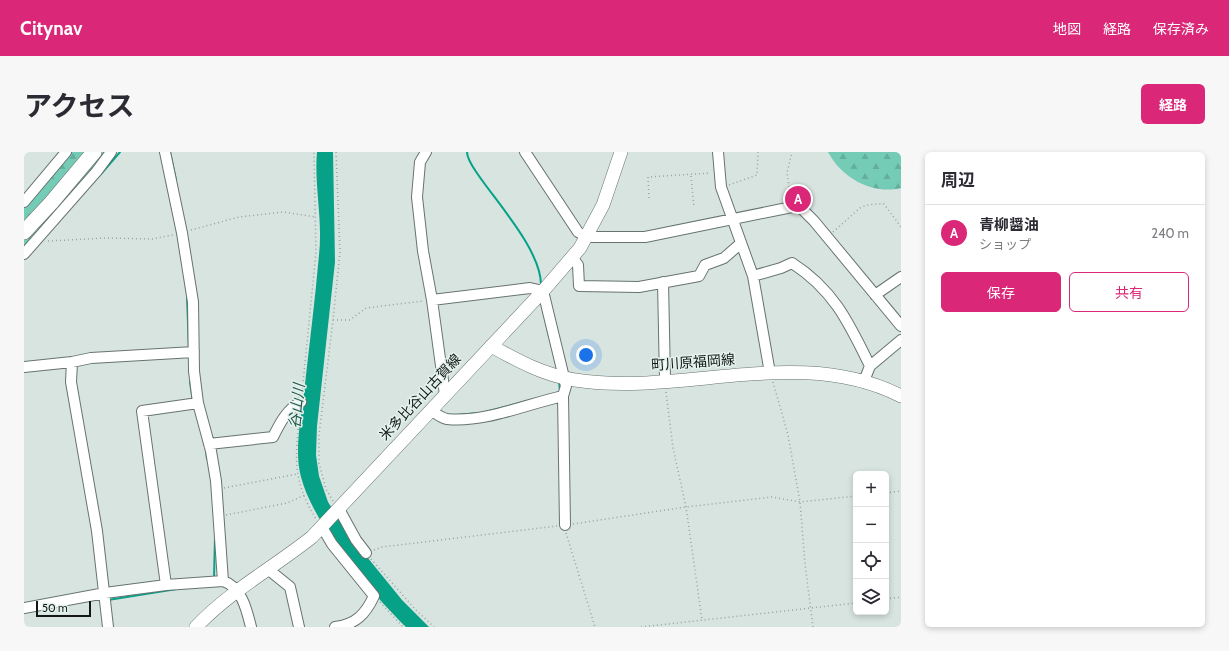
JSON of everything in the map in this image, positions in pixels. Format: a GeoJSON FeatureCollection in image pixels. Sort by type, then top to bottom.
{"type":"FeatureCollection","features":[{"type":"Feature","properties":{"kind":"highway"},"geometry":{"type":"LineString","coordinates":[[24,226],[88,152]]}},
{"type":"Feature","properties":{"kind":"highway"},"geometry":{"type":"LineString","coordinates":[[24,232],[51,203],[94,152]]}},
{"type":"Feature","properties":{"kind":"main road","name":"米多比谷山古賀線"},"geometry":{"type":"LineString","coordinates":[[196,627],[208,614],[236,590],[269,570],[307,541],[339,509],[543,291],[587,237],[603,205],[621,152]]}},
{"type":"Feature","properties":{"kind":"main road","name":"町川原福岡線"},"geometry":{"type":"LineString","coordinates":[[491,346],[532,368],[562,377],[595,382],[665,380],[770,373],[827,374],[864,381],[901,396]]}},
{"type":"Feature","properties":{"kind":"street"},"geometry":{"type":"LineString","coordinates":[[24,202],[66,152]]}},
{"type":"Feature","properties":{"kind":"street"},"geometry":{"type":"LineString","coordinates":[[24,254],[97,171],[111,152]]}},
{"type":"Feature","properties":{"kind":"street"},"geometry":{"type":"LineString","coordinates":[[165,152],[182,233],[193,302],[194,352],[198,403],[209,444],[216,489],[223,582]]}},
{"type":"Feature","properties":{"kind":"street"},"geometry":{"type":"LineString","coordinates":[[426,152],[420,162],[417,197],[423,251],[432,300],[445,395]]}},
{"type":"Feature","properties":{"kind":"street"},"geometry":{"type":"LineString","coordinates":[[525,152],[578,232],[587,237],[645,237],[793,207],[803,210],[901,326]]}},
{"type":"Feature","properties":{"kind":"street"},"geometry":{"type":"LineString","coordinates":[[718,152],[718,172],[721,187],[741,241],[740,244],[753,276],[770,373]]}},
{"type":"Feature","properties":{"kind":"street"},"geometry":{"type":"LineString","coordinates":[[572,257],[578,265],[579,286],[639,287],[699,276],[705,265],[724,258],[740,244]]}},
{"type":"Feature","properties":{"kind":"street"},"geometry":{"type":"LineString","coordinates":[[753,276],[781,268],[792,263],[799,267],[829,293],[840,308],[870,366]]}},
{"type":"Feature","properties":{"kind":"street"},"geometry":{"type":"LineString","coordinates":[[875,295],[901,277]]}},
{"type":"Feature","properties":{"kind":"street"},"geometry":{"type":"LineString","coordinates":[[663,282],[665,380]]}},
{"type":"Feature","properties":{"kind":"street"},"geometry":{"type":"LineString","coordinates":[[432,300],[530,288],[543,291],[562,377],[566,386],[563,396],[565,525]]}},
{"type":"Feature","properties":{"kind":"street"},"geometry":{"type":"LineString","coordinates":[[864,381],[870,366],[901,340]]}},
{"type":"Feature","properties":{"kind":"street"},"geometry":{"type":"LineString","coordinates":[[24,367],[72,362],[91,358],[194,352]]}},
{"type":"Feature","properties":{"kind":"street"},"geometry":{"type":"LineString","coordinates":[[72,362],[71,382],[95,516],[108,627]]}},
{"type":"Feature","properties":{"kind":"street"},"geometry":{"type":"LineString","coordinates":[[431,410],[446,419],[470,418],[499,414],[563,396]]}},
{"type":"Feature","properties":{"kind":"street"},"geometry":{"type":"LineString","coordinates":[[209,444],[273,437],[293,406],[301,402]]}},
{"type":"Feature","properties":{"kind":"street"},"geometry":{"type":"LineString","coordinates":[[166,585],[142,411],[198,403]]}},
{"type":"Feature","properties":{"kind":"street"},"geometry":{"type":"LineString","coordinates":[[339,509],[356,540],[366,553]]}},
{"type":"Feature","properties":{"kind":"street"},"geometry":{"type":"LineString","coordinates":[[322,526],[332,544],[374,596],[367,610],[350,625],[335,627]]}},
{"type":"Feature","properties":{"kind":"street"},"geometry":{"type":"LineString","coordinates":[[269,570],[290,586],[299,627]]}},
{"type":"Feature","properties":{"kind":"street"},"geometry":{"type":"LineString","coordinates":[[24,608],[105,593],[166,585],[223,582],[228,583],[236,590],[247,612],[251,627]]}},
{"type":"Feature","properties":{"kind":"path"},"geometry":{"type":"LineString","coordinates":[[314,152],[316,252],[296,460],[297,474],[305,496],[322,526]]}},
{"type":"Feature","properties":{"kind":"path"},"geometry":{"type":"LineString","coordinates":[[336,152],[340,252],[319,435],[319,456],[326,489],[339,509]]}},
{"type":"Feature","properties":{"kind":"path"},"geometry":{"type":"LineString","coordinates":[[721,187],[757,176],[758,152]]}},
{"type":"Feature","properties":{"kind":"path"},"geometry":{"type":"LineString","coordinates":[[792,152],[787,173],[793,207]]}},
{"type":"Feature","properties":{"kind":"path"},"geometry":{"type":"LineString","coordinates":[[649,198],[648,177],[691,176],[718,172]]}},
{"type":"Feature","properties":{"kind":"path"},"geometry":{"type":"LineString","coordinates":[[691,176],[694,207]]}},
{"type":"Feature","properties":{"kind":"path"},"geometry":{"type":"LineString","coordinates":[[827,237],[865,206],[884,204],[901,227]]}},
{"type":"Feature","properties":{"kind":"path"},"geometry":{"type":"LineString","coordinates":[[36,242],[107,238],[152,239],[182,233],[239,217],[284,212],[316,217]]}},
{"type":"Feature","properties":{"kind":"path"},"geometry":{"type":"LineString","coordinates":[[333,320],[350,320],[366,308],[432,300]]}},
{"type":"Feature","properties":{"kind":"path"},"geometry":{"type":"LineString","coordinates":[[770,373],[788,435],[800,502],[805,564],[812,608],[813,627]]}},
{"type":"Feature","properties":{"kind":"path"},"geometry":{"type":"LineString","coordinates":[[665,380],[673,448],[686,507],[702,620]]}},
{"type":"Feature","properties":{"kind":"path"},"geometry":{"type":"LineString","coordinates":[[216,489],[297,474]]}},
{"type":"Feature","properties":{"kind":"path"},"geometry":{"type":"LineString","coordinates":[[889,492],[901,491]]}},
{"type":"Feature","properties":{"kind":"path"},"geometry":{"type":"LineString","coordinates":[[218,516],[287,503],[305,496]]}},
{"type":"Feature","properties":{"kind":"path"},"geometry":{"type":"LineString","coordinates":[[434,627],[414,608],[366,553],[382,548],[565,525],[686,507],[772,497],[800,502],[853,496]]}},
{"type":"Feature","properties":{"kind":"path"},"geometry":{"type":"LineString","coordinates":[[565,525],[566,535],[595,627]]}},
{"type":"Feature","properties":{"kind":"path"},"geometry":{"type":"LineString","coordinates":[[374,596],[403,627]]}},
{"type":"Feature","properties":{"kind":"path"},"geometry":{"type":"LineString","coordinates":[[889,599],[901,597]]}},
{"type":"Feature","properties":{"kind":"path"},"geometry":{"type":"LineString","coordinates":[[641,627],[853,603]]}},
{"type":"Feature","properties":{"kind":"green space"},"geometry":{"type":"Polygon","coordinates":[[[72,152],[84,152],[24,223],[24,207],[72,152]]]}},
{"type":"Feature","properties":{"kind":"green space"},"geometry":{"type":"Polygon","coordinates":[[[97,152],[108,152],[24,250],[24,237],[97,152]]]}},
{"type":"Feature","properties":{"kind":"green space"},"geometry":{"type":"Polygon","coordinates":[[[828,152],[901,152],[901,188],[890,190],[869,187],[850,177],[841,170],[828,152]]]}},
{"type":"Feature","properties":{"kind":"shaded area"},"geometry":{"type":"Polygon","coordinates":[[[317,152],[333,152],[335,262],[317,426],[316,455],[319,476],[328,502],[350,536],[402,600],[429,627],[406,627],[377,596],[330,536],[308,496],[301,477],[298,446],[320,242],[316,165],[317,152]]]}},
{"type":"Feature","properties":{"kind":"waterway"},"geometry":{"type":"LineString","coordinates":[[101,174],[120,152]]}},
{"type":"Feature","properties":{"kind":"waterway"},"geometry":{"type":"LineString","coordinates":[[170,152],[176,180]]}},
{"type":"Feature","properties":{"kind":"waterway"},"geometry":{"type":"LineString","coordinates":[[467,152],[473,168],[527,243],[539,272],[541,285]]}},
{"type":"Feature","properties":{"kind":"waterway"},"geometry":{"type":"LineString","coordinates":[[187,296],[189,350]]}},
{"type":"Feature","properties":{"kind":"waterway"},"geometry":{"type":"LineString","coordinates":[[542,305],[549,336]]}},
{"type":"Feature","properties":{"kind":"waterway"},"geometry":{"type":"LineString","coordinates":[[557,393],[560,391],[559,381]]}},
{"type":"Feature","properties":{"kind":"waterway"},"geometry":{"type":"LineString","coordinates":[[190,382],[193,401]]}},
{"type":"Feature","properties":{"kind":"waterway"},"geometry":{"type":"LineString","coordinates":[[485,412],[527,401]]}},
{"type":"Feature","properties":{"kind":"waterway"},"geometry":{"type":"LineString","coordinates":[[457,415],[479,413]]}},
{"type":"Feature","properties":{"kind":"waterway"},"geometry":{"type":"LineString","coordinates":[[206,450],[207,459]]}},
{"type":"Feature","properties":{"kind":"waterway"},"geometry":{"type":"LineString","coordinates":[[214,578],[215,537]]}},
{"type":"Feature","properties":{"kind":"waterway"},"geometry":{"type":"LineString","coordinates":[[108,600],[183,588]]}},
{"type":"Feature","properties":{"kind":"place","name":"青柳醤油"},"geometry":{"type":"Point","coordinates":[798,199]}},
{"type":"Feature","properties":{"kind":"water label","name":"谷山川"},"geometry":{"type":"Point","coordinates":[297,406]}}]}
